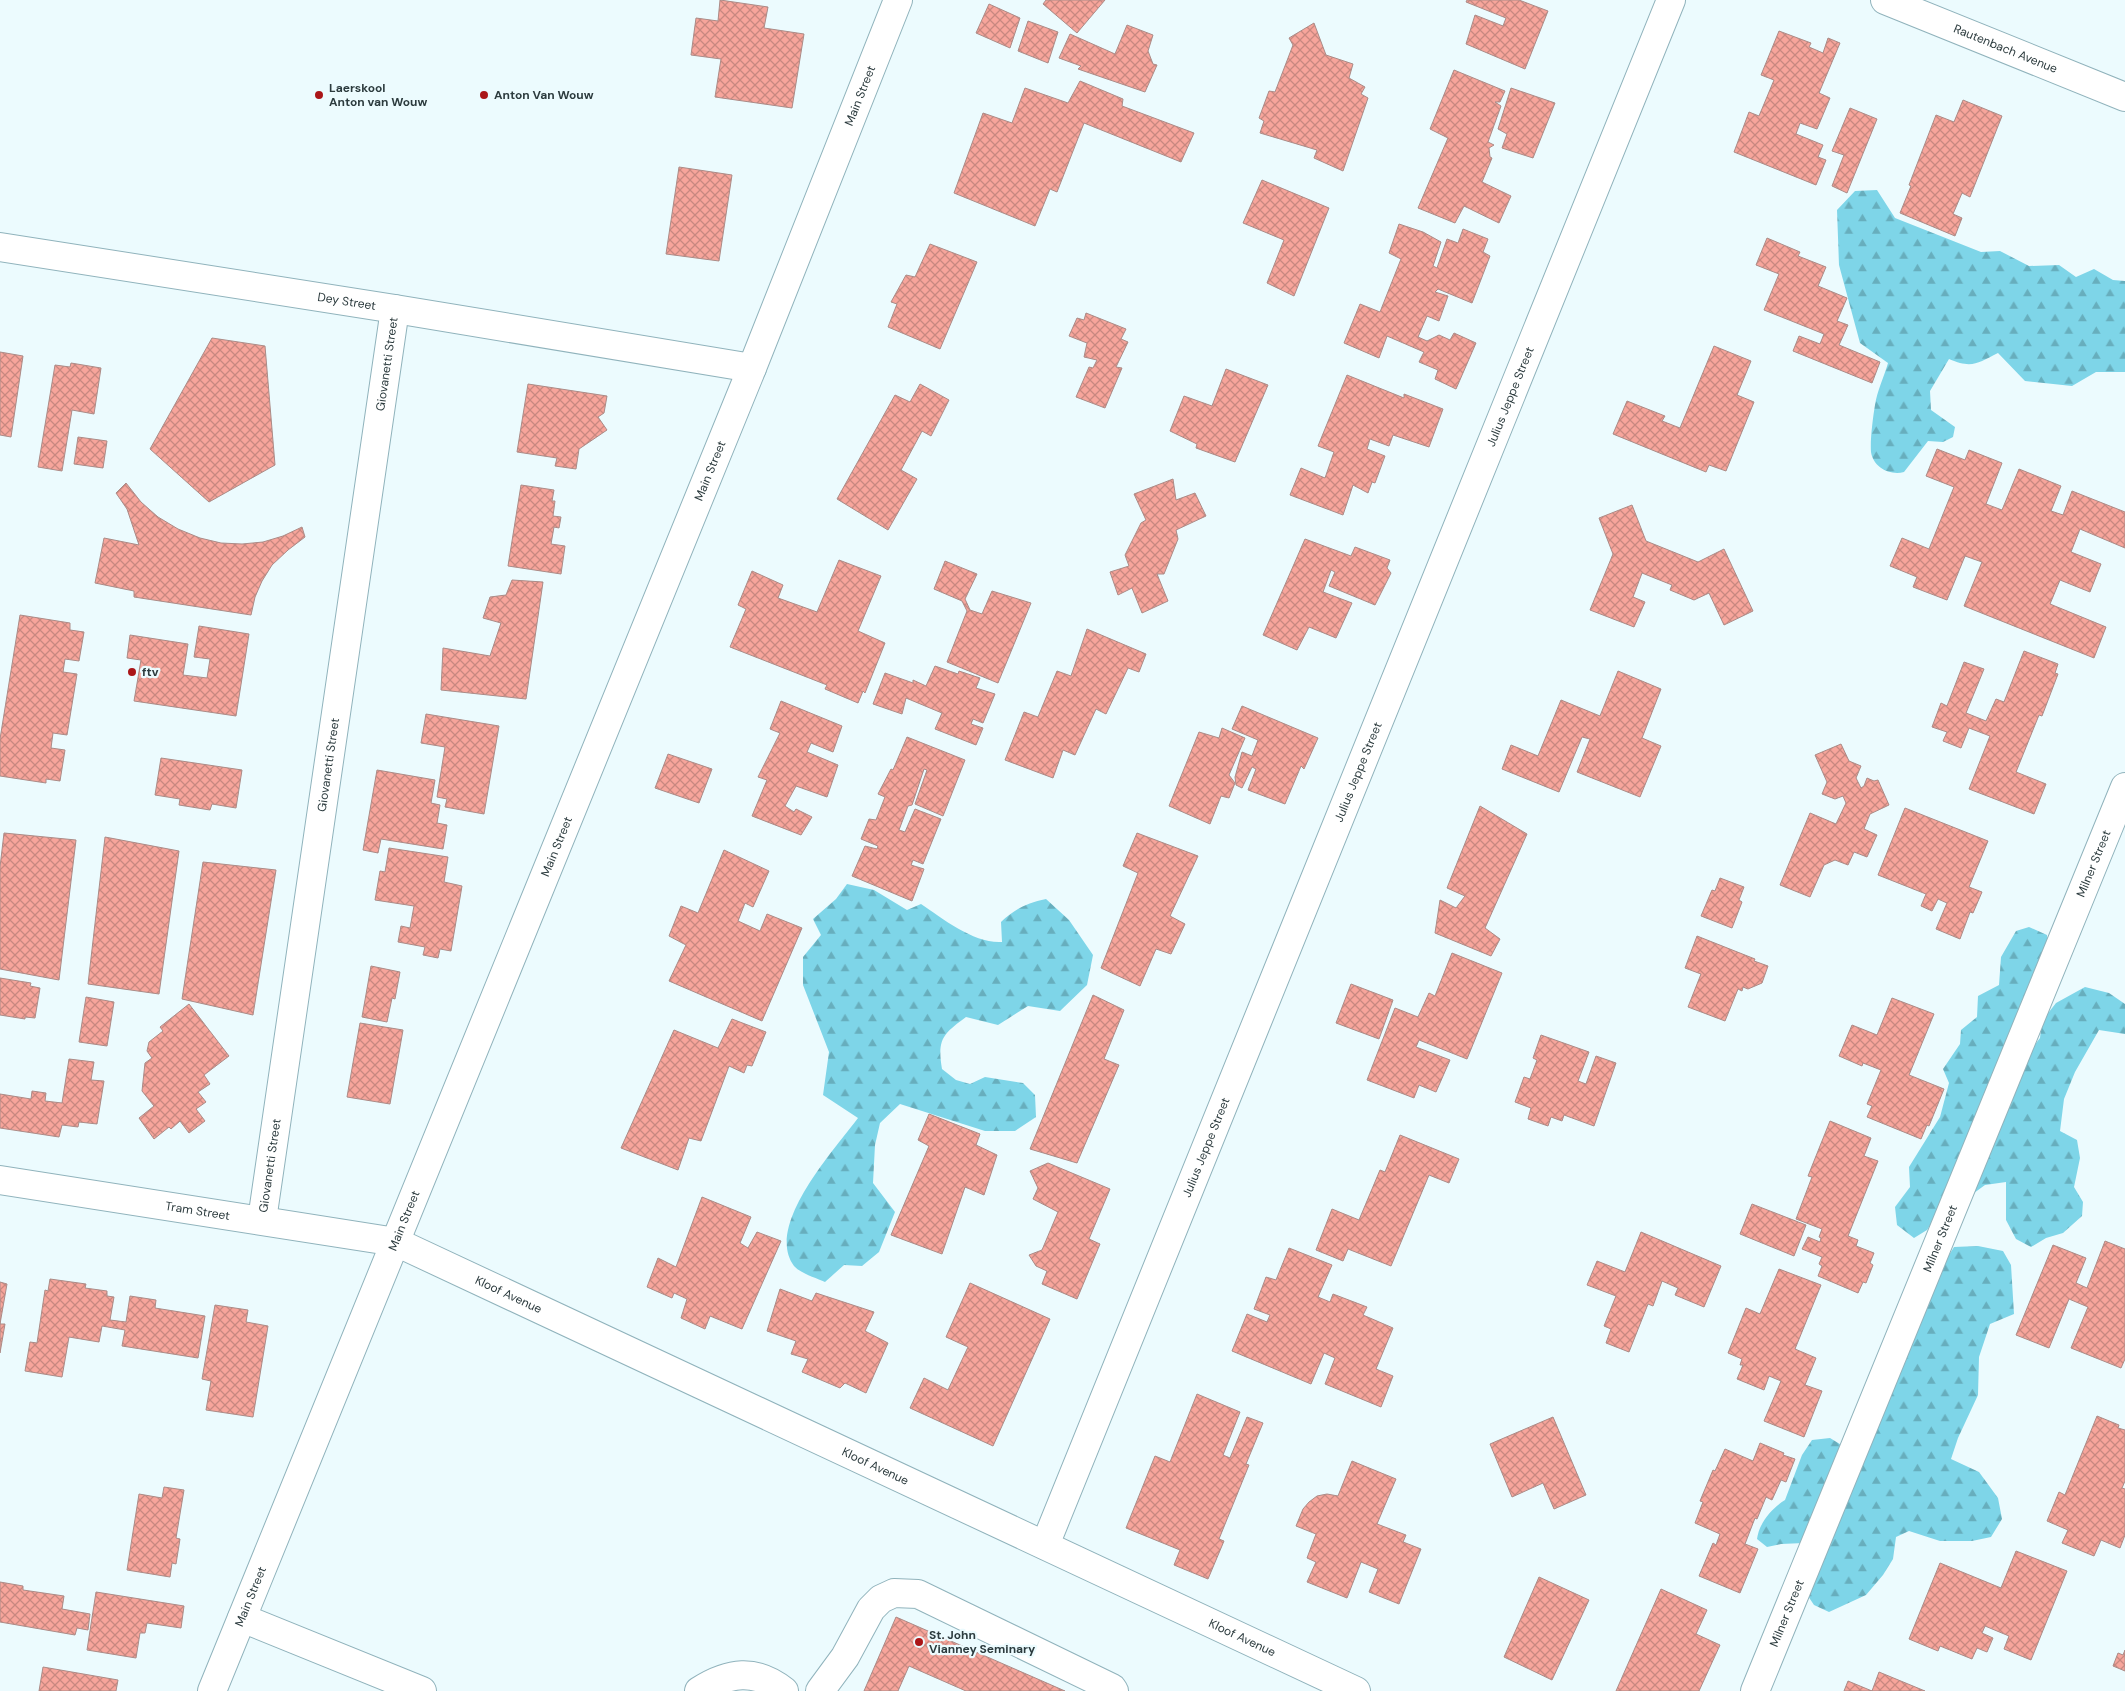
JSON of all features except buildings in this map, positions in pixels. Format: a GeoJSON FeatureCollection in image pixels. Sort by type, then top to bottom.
{"type":"FeatureCollection","features":[{"type":"Feature","properties":{"kind":"street","name":"Main Street"},"geometry":{"type":"LineString","coordinates":[[212,1691],[752,368],[898,0]]}},
{"type":"Feature","properties":{"kind":"street","name":"Julius Jeppe Street"},"geometry":{"type":"LineString","coordinates":[[1045,1545],[1671,0]]}},
{"type":"Feature","properties":{"kind":"street","name":"Rautenbach Avenue"},"geometry":{"type":"LineString","coordinates":[[1885,0],[2125,97]]}},
{"type":"Feature","properties":{"kind":"street","name":"Dey Street"},"geometry":{"type":"LineString","coordinates":[[0,247],[395,309],[752,368]]}},
{"type":"Feature","properties":{"kind":"street","name":"Giovanetti Street"},"geometry":{"type":"LineString","coordinates":[[262,1220],[395,309]]}},
{"type":"Feature","properties":{"kind":"street","name":"Milner Street"},"geometry":{"type":"LineString","coordinates":[[1755,1691],[2125,787]]}},
{"type":"Feature","properties":{"kind":"street","name":"Tram Street"},"geometry":{"type":"LineString","coordinates":[[0,1180],[396,1242]]}},
{"type":"Feature","properties":{"kind":"street","name":"Kloof Avenue"},"geometry":{"type":"LineString","coordinates":[[396,1242],[1356,1691]]}},
{"type":"Feature","properties":{"kind":"street"},"geometry":{"type":"LineString","coordinates":[[820,1691],[845,1657],[871,1609],[881,1599],[894,1593],[918,1594],[1112,1688],[1114,1691]]}},
{"type":"Feature","properties":{"kind":"street"},"geometry":{"type":"LineString","coordinates":[[242,1618],[422,1691]]}},
{"type":"Feature","properties":{"kind":"street"},"geometry":{"type":"LineString","coordinates":[[699,1691],[728,1676],[742,1675],[764,1679],[784,1691]]}},
{"type":"Feature","properties":{"kind":"green space"},"geometry":{"type":"Polygon","coordinates":[[[1877,190],[1895,218],[1981,252],[2000,251],[2029,266],[2059,265],[2076,277],[2094,269],[2113,280],[2125,281],[2125,372],[2096,372],[2072,386],[2025,381],[1998,353],[1985,360],[1969,364],[1949,359],[1930,391],[1931,410],[1955,427],[1953,437],[1943,442],[1928,441],[1904,472],[1893,473],[1883,469],[1872,457],[1871,441],[1876,400],[1888,363],[1860,343],[1839,265],[1837,210],[1855,191],[1877,190]]]}},
{"type":"Feature","properties":{"kind":"green space"},"geometry":{"type":"Polygon","coordinates":[[[847,884],[874,890],[907,910],[921,904],[970,935],[992,942],[1002,942],[1001,922],[1006,917],[1033,902],[1046,899],[1069,920],[1093,955],[1087,985],[1060,1011],[1028,1006],[998,1025],[966,1017],[947,1033],[941,1044],[940,1051],[942,1069],[956,1080],[970,1084],[985,1077],[1023,1083],[1035,1095],[1036,1117],[1015,1131],[985,1131],[900,1104],[880,1123],[875,1145],[873,1183],[895,1212],[879,1252],[862,1266],[844,1265],[825,1282],[804,1273],[794,1266],[787,1249],[788,1230],[795,1210],[806,1189],[858,1118],[823,1095],[829,1052],[803,985],[803,957],[821,935],[813,919],[836,899],[847,884]]]}},
{"type":"Feature","properties":{"kind":"green space"},"geometry":{"type":"Polygon","coordinates":[[[2029,927],[2047,935],[2048,950],[2029,1052],[2040,1038],[2042,1021],[2056,1003],[2085,987],[2109,993],[2125,1004],[2125,1034],[2099,1030],[2075,1072],[2064,1099],[2060,1131],[2077,1140],[2080,1158],[2074,1187],[2083,1202],[2082,1216],[2063,1233],[2046,1238],[2031,1247],[2016,1239],[2006,1220],[2006,1182],[1985,1185],[1974,1193],[1954,1189],[1927,1230],[1914,1238],[1897,1225],[1895,1207],[1910,1187],[1909,1167],[1940,1117],[1949,1083],[1943,1069],[1960,1044],[1961,1030],[1977,1017],[1978,996],[1999,985],[2001,957],[2016,931],[2029,927]]]}},
{"type":"Feature","properties":{"kind":"green space"},"geometry":{"type":"Polygon","coordinates":[[[1978,1246],[2003,1251],[2011,1265],[2014,1314],[1990,1324],[1979,1357],[1978,1395],[1958,1438],[1951,1459],[1979,1472],[1998,1498],[2002,1519],[1991,1537],[1972,1541],[1940,1541],[1909,1531],[1896,1537],[1893,1559],[1883,1575],[1866,1595],[1829,1612],[1814,1605],[1808,1596],[1804,1543],[1767,1547],[1757,1539],[1760,1527],[1775,1507],[1785,1500],[1802,1455],[1812,1440],[1830,1438],[1843,1446],[1954,1247],[1978,1246]]]}},
{"type":"Feature","properties":{"kind":"place","name":"Laerskool Anton van Wouw"},"geometry":{"type":"Point","coordinates":[319,95]}},
{"type":"Feature","properties":{"kind":"place","name":"Anton Van Wouw"},"geometry":{"type":"Point","coordinates":[484,95]}},
{"type":"Feature","properties":{"kind":"place","name":"ftv"},"geometry":{"type":"Point","coordinates":[132,672]}},
{"type":"Feature","properties":{"kind":"place","name":"St. John Vianney Seminary"},"geometry":{"type":"Point","coordinates":[919,1642]}}]}
